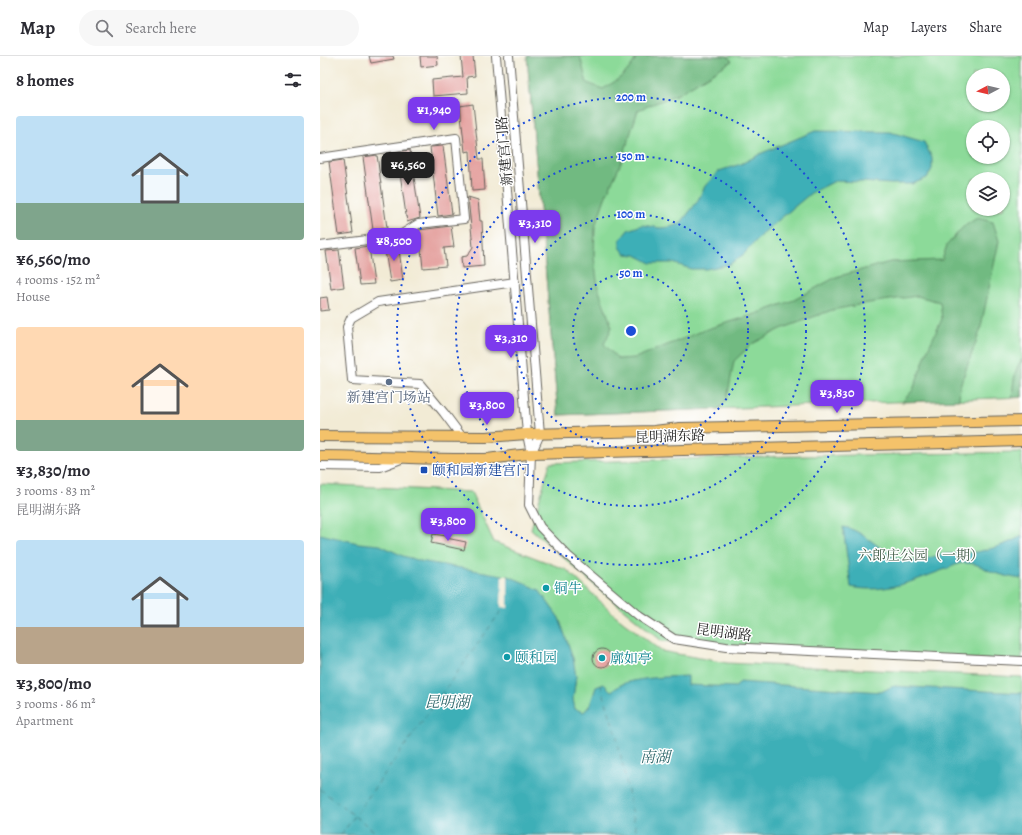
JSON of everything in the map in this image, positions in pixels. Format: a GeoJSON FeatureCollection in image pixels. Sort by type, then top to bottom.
{"type":"FeatureCollection","features":[{"type":"Feature","properties":{"kind":"main road","name":"昆明湖东路"},"geometry":{"type":"LineString","coordinates":[[320,436],[486,437],[527,434],[654,431],[680,428],[1022,421]]}},
{"type":"Feature","properties":{"kind":"main road","name":"昆明湖东路"},"geometry":{"type":"LineString","coordinates":[[320,456],[382,456],[401,459],[487,458],[531,454],[1022,441]]}},
{"type":"Feature","properties":{"kind":"street","name":"新建宫门路"},"geometry":{"type":"LineString","coordinates":[[496,56],[527,434],[531,454]]}},
{"type":"Feature","properties":{"kind":"street","name":"新建宫门路"},"geometry":{"type":"LineString","coordinates":[[509,56],[540,434]]}},
{"type":"Feature","properties":{"kind":"street"},"geometry":{"type":"LineString","coordinates":[[320,158],[456,138],[464,219],[418,224],[399,236],[320,246]]}},
{"type":"Feature","properties":{"kind":"street"},"geometry":{"type":"LineString","coordinates":[[462,437],[420,384],[352,380],[347,327],[351,318],[378,302],[515,282]]}},
{"type":"Feature","properties":{"kind":"street"},"geometry":{"type":"LineString","coordinates":[[531,454],[540,434]]}},
{"type":"Feature","properties":{"kind":"street","name":"昆明湖路"},"geometry":{"type":"LineString","coordinates":[[531,454],[529,505],[540,527],[568,556],[639,616],[674,639],[726,647],[1022,661]]}},
{"type":"Feature","properties":{"kind":"street"},"geometry":{"type":"LineString","coordinates":[[320,466],[380,467],[401,459]]}},
{"type":"Feature","properties":{"kind":"green space"},"geometry":{"type":"Polygon","coordinates":[[[527,56],[1022,56],[1022,397],[558,415],[527,56]]]}},
{"type":"Feature","properties":{"kind":"green space"},"geometry":{"type":"Polygon","coordinates":[[[527,56],[580,56],[587,83],[603,89],[623,76],[637,56],[727,56],[732,61],[678,94],[638,110],[621,163],[605,198],[595,227],[594,257],[598,288],[612,327],[604,344],[618,359],[635,358],[707,329],[753,315],[794,300],[836,277],[890,262],[942,260],[947,245],[963,227],[977,218],[993,222],[999,241],[980,331],[960,386],[959,400],[902,402],[913,390],[928,349],[942,319],[940,302],[917,296],[832,310],[781,329],[752,344],[734,361],[727,399],[719,409],[558,415],[527,56]]]}},
{"type":"Feature","properties":{"kind":"green space"},"geometry":{"type":"Polygon","coordinates":[[[1022,359],[1022,397],[1012,398],[1013,383],[1019,363],[1022,359]]]}},
{"type":"Feature","properties":{"kind":"green space","name":"六郎庄公园（一期）"},"geometry":{"type":"Polygon","coordinates":[[[1022,452],[1022,661],[772,650],[662,641],[601,591],[531,529],[550,463],[752,457],[1022,452]]]}},
{"type":"Feature","properties":{"kind":"green space","name":"颐和园"},"geometry":{"type":"Polygon","coordinates":[[[320,484],[471,492],[494,542],[567,570],[615,615],[661,651],[727,663],[1022,677],[1022,835],[320,835],[320,484]]]}},
{"type":"Feature","properties":{"kind":"water"},"geometry":{"type":"Polygon","coordinates":[[[815,131],[890,132],[924,142],[932,158],[932,169],[927,178],[912,184],[835,181],[811,193],[762,234],[744,254],[730,264],[706,269],[691,269],[673,263],[651,263],[636,255],[625,254],[620,247],[620,240],[628,230],[642,225],[660,228],[680,224],[697,202],[705,186],[719,171],[741,164],[762,153],[815,131]]]}},
{"type":"Feature","properties":{"kind":"water"},"geometry":{"type":"Polygon","coordinates":[[[843,527],[849,528],[863,535],[893,557],[907,561],[947,554],[976,552],[999,546],[1022,536],[1022,579],[992,572],[970,563],[963,563],[887,588],[863,589],[851,587],[843,527]]]}},
{"type":"Feature","properties":{"kind":"water","name":"颐和园"},"geometry":{"type":"Polygon","coordinates":[[[320,534],[358,543],[380,545],[403,556],[420,561],[508,576],[539,590],[559,618],[573,658],[576,677],[573,699],[575,709],[584,712],[590,705],[596,687],[604,684],[611,691],[623,684],[633,681],[649,678],[688,676],[688,685],[736,687],[740,682],[881,692],[893,686],[1022,693],[1022,835],[320,835],[320,534]]]}},
{"type":"Feature","properties":{"kind":"pier"},"geometry":{"type":"Polygon","coordinates":[[[502,576],[508,576],[508,608],[501,607],[502,576]]]}},
{"type":"Feature","properties":{"kind":"building"},"geometry":{"type":"Polygon","coordinates":[[[369,56],[393,56],[394,59],[371,63],[369,56]]]}},
{"type":"Feature","properties":{"kind":"building"},"geometry":{"type":"Polygon","coordinates":[[[420,56],[437,56],[438,65],[421,67],[420,56]]]}},
{"type":"Feature","properties":{"kind":"building"},"geometry":{"type":"Polygon","coordinates":[[[461,56],[473,56],[475,76],[467,77],[468,93],[433,96],[432,80],[463,77],[461,56]]]}},
{"type":"Feature","properties":{"kind":"building"},"geometry":{"type":"Polygon","coordinates":[[[473,104],[479,159],[483,159],[485,190],[472,191],[470,151],[465,152],[460,106],[473,104]]]}},
{"type":"Feature","properties":{"kind":"building"},"geometry":{"type":"Polygon","coordinates":[[[443,146],[452,214],[438,216],[430,147],[443,146]]]}},
{"type":"Feature","properties":{"kind":"building"},"geometry":{"type":"Polygon","coordinates":[[[410,150],[420,218],[407,222],[397,152],[410,150]]]}},
{"type":"Feature","properties":{"kind":"building"},"geometry":{"type":"Polygon","coordinates":[[[377,155],[387,228],[373,230],[363,157],[377,155]]]}},
{"type":"Feature","properties":{"kind":"building"},"geometry":{"type":"Polygon","coordinates":[[[343,160],[353,233],[339,235],[329,162],[343,160]]]}},
{"type":"Feature","properties":{"kind":"building"},"geometry":{"type":"Polygon","coordinates":[[[468,197],[478,200],[480,221],[482,221],[484,266],[462,268],[461,257],[467,256],[473,247],[468,197]]]}},
{"type":"Feature","properties":{"kind":"building"},"geometry":{"type":"Polygon","coordinates":[[[451,226],[454,247],[444,248],[446,266],[423,268],[419,230],[451,226]]]}},
{"type":"Feature","properties":{"kind":"building"},"geometry":{"type":"Polygon","coordinates":[[[398,242],[403,280],[390,282],[384,244],[398,242]]]}},
{"type":"Feature","properties":{"kind":"building"},"geometry":{"type":"Polygon","coordinates":[[[369,246],[374,284],[360,285],[355,248],[369,246]]]}},
{"type":"Feature","properties":{"kind":"building"},"geometry":{"type":"Polygon","coordinates":[[[339,250],[344,287],[331,289],[326,251],[339,250]]]}},
{"type":"Feature","properties":{"kind":"building"},"geometry":{"type":"Polygon","coordinates":[[[327,297],[329,310],[320,311],[320,298],[327,297]]]}},
{"type":"Feature","properties":{"kind":"building"},"geometry":{"type":"Polygon","coordinates":[[[433,534],[466,542],[464,550],[431,543],[433,534]]]}},
{"type":"Feature","properties":{"kind":"building","name":"廓如亭"},"geometry":{"type":"Polygon","coordinates":[[[598,649],[606,649],[611,654],[609,665],[606,667],[598,667],[593,662],[593,654],[598,649]]]}},
{"type":"Feature","properties":{"kind":"ferry route"},"geometry":{"type":"LineString","coordinates":[[341,835],[504,607]]}},
{"type":"Feature","properties":{"kind":"ferry route"},"geometry":{"type":"LineString","coordinates":[[601,685],[617,738],[637,835]]}},
{"type":"Feature","properties":{"kind":"ferry route"},"geometry":{"type":"LineString","coordinates":[[320,789],[374,831],[375,835]]}},
{"type":"Feature","properties":{"kind":"place","name":"新建宫门场站"},"geometry":{"type":"Point","coordinates":[389,382]}},
{"type":"Feature","properties":{"kind":"place","name":"颐和园新建宫门"},"geometry":{"type":"Point","coordinates":[424,470]}},
{"type":"Feature","properties":{"kind":"place","name":"铜牛"},"geometry":{"type":"Point","coordinates":[546,588]}},
{"type":"Feature","properties":{"kind":"place","name":"颐和园"},"geometry":{"type":"Point","coordinates":[507,657]}},
{"type":"Feature","properties":{"kind":"place","name":"廓如亭"},"geometry":{"type":"Point","coordinates":[602,658]}},
{"type":"Feature","properties":{"kind":"water label","name":"昆明湖"},"geometry":{"type":"Point","coordinates":[447,702]}},
{"type":"Feature","properties":{"kind":"water label","name":"南湖"},"geometry":{"type":"Point","coordinates":[655,757]}}]}
